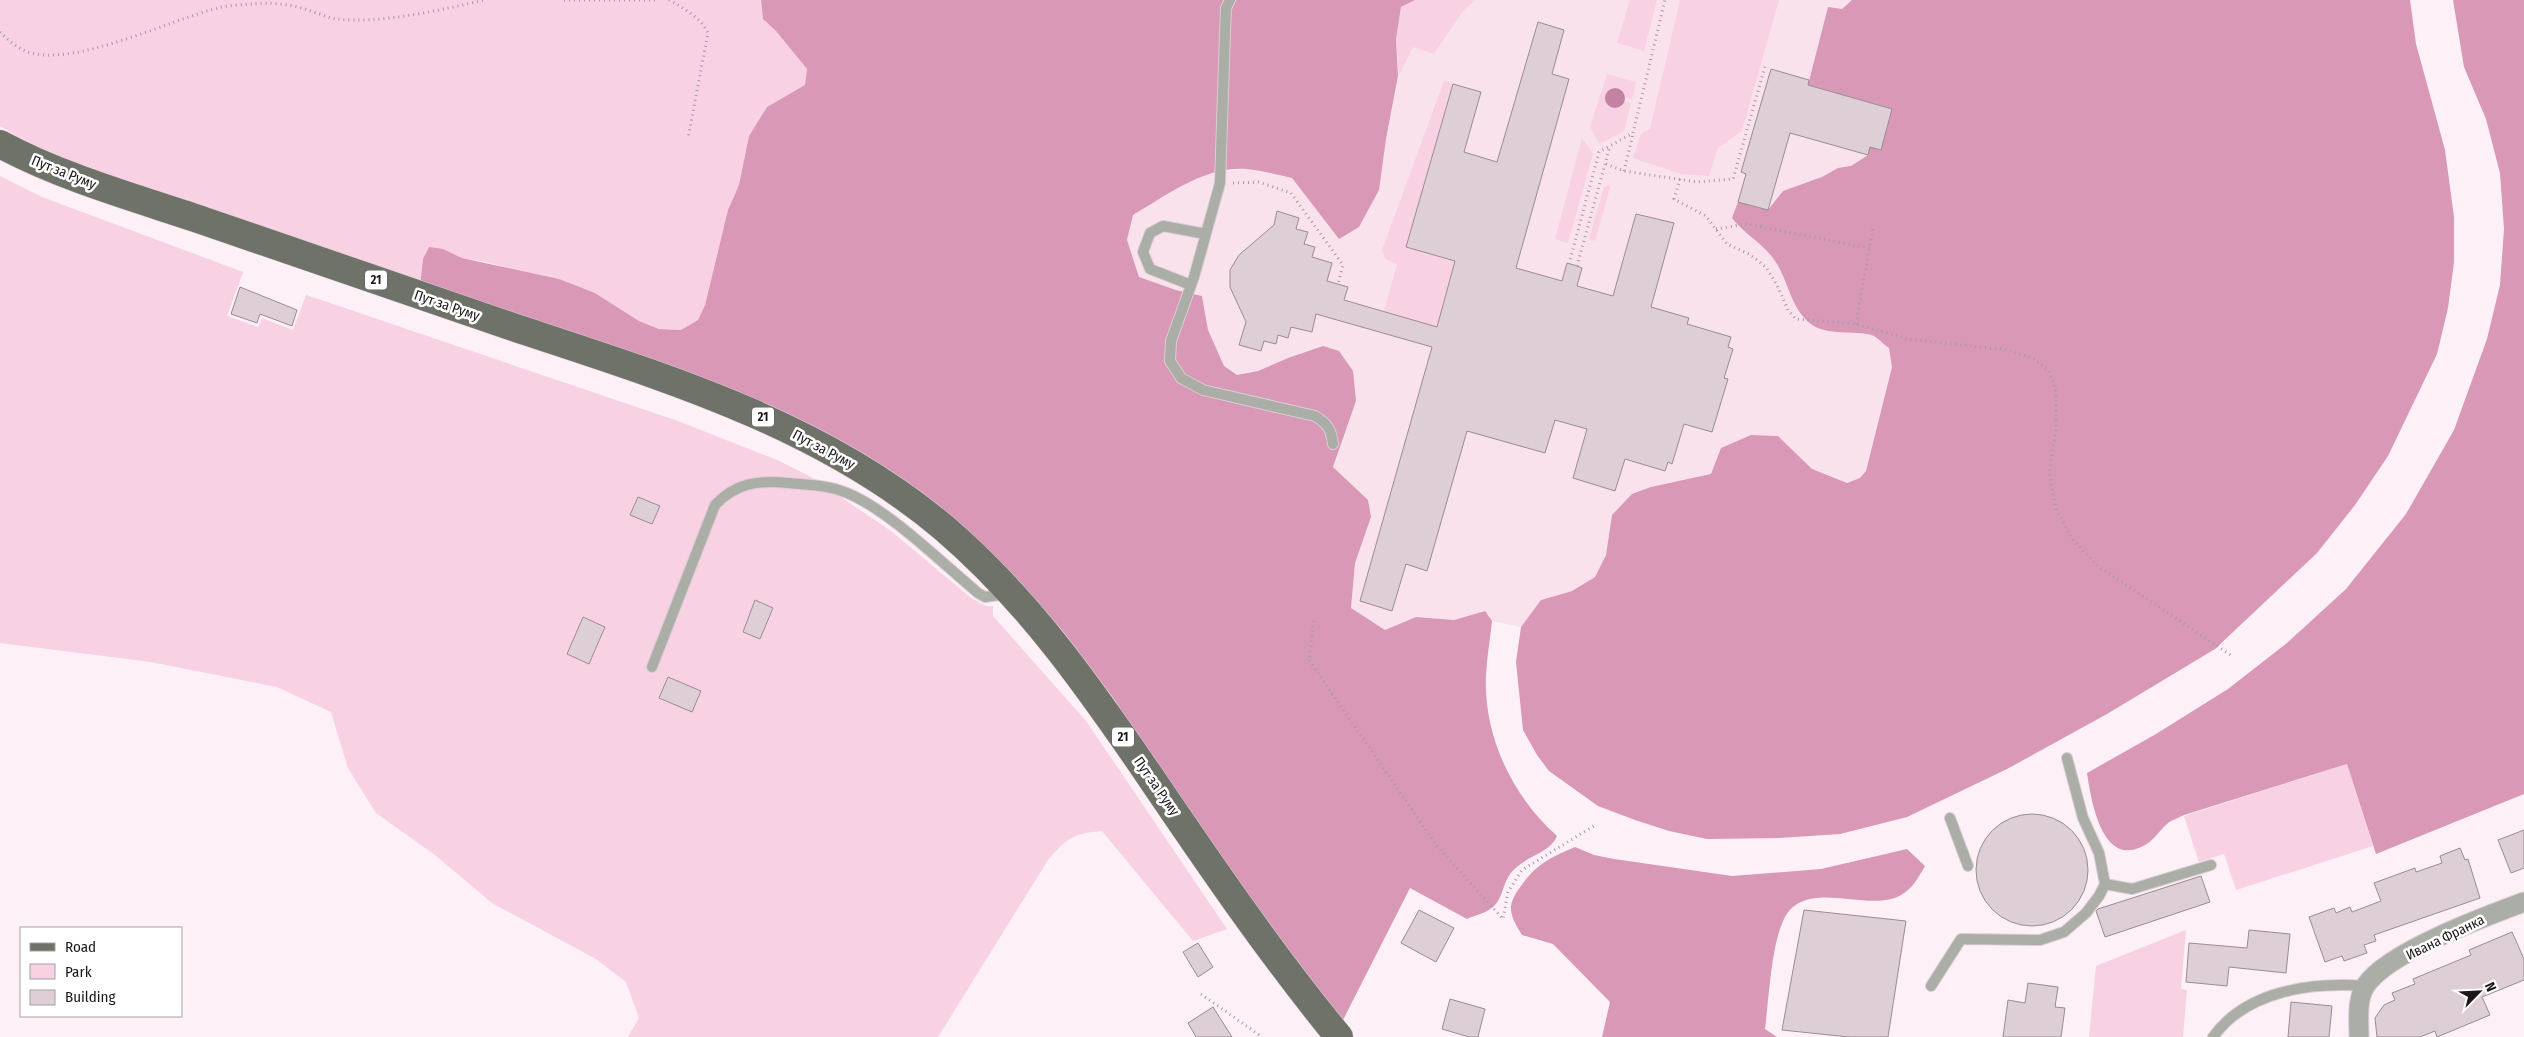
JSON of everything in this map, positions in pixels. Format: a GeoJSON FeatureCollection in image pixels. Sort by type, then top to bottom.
{"type":"FeatureCollection","features":[{"type":"Feature","properties":{"kind":"main road","name":"Пут за Руму"},"geometry":{"type":"LineString","coordinates":[[0,144],[99,186],[653,373],[765,418],[837,454],[901,495],[942,526],[1032,613],[1106,711],[1245,914],[1339,1037]]}},
{"type":"Feature","properties":{"kind":"street","name":"Ивана Франка"},"geometry":{"type":"LineString","coordinates":[[2366,986],[2375,974],[2427,942],[2524,902]]}},
{"type":"Feature","properties":{"kind":"street"},"geometry":{"type":"LineString","coordinates":[[2359,1037],[2360,1000],[2366,986]]}},
{"type":"Feature","properties":{"kind":"lane"},"geometry":{"type":"LineString","coordinates":[[1230,0],[1226,8],[1225,25],[1220,183],[1191,285],[1171,341],[1170,361],[1181,378],[1203,390],[1315,416],[1326,423],[1332,431],[1333,444]]}},
{"type":"Feature","properties":{"kind":"lane"},"geometry":{"type":"LineString","coordinates":[[1191,285],[1150,268],[1143,252],[1150,233],[1163,226],[1206,234]]}},
{"type":"Feature","properties":{"kind":"lane"},"geometry":{"type":"LineString","coordinates":[[652,667],[715,505],[727,492],[750,484],[773,482],[812,485],[850,494],[896,524],[985,597],[1012,593]]}},
{"type":"Feature","properties":{"kind":"lane"},"geometry":{"type":"LineString","coordinates":[[1931,986],[1961,939],[2040,940],[2064,932],[2086,913],[2099,896],[2105,884],[2099,853],[2083,818],[2067,758]]}},
{"type":"Feature","properties":{"kind":"lane"},"geometry":{"type":"LineString","coordinates":[[1950,818],[1968,866]]}},
{"type":"Feature","properties":{"kind":"lane"},"geometry":{"type":"LineString","coordinates":[[2105,884],[2132,890],[2211,865]]}},
{"type":"Feature","properties":{"kind":"lane"},"geometry":{"type":"LineString","coordinates":[[2213,1037],[2234,1014],[2274,996],[2316,986],[2339,984],[2366,986]]}},
{"type":"Feature","properties":{"kind":"path"},"geometry":{"type":"LineString","coordinates":[[0,32],[13,44],[28,52],[43,55],[71,52],[146,34],[218,8],[254,4],[286,5],[335,19],[352,20],[425,13],[484,0]]}},
{"type":"Feature","properties":{"kind":"path"},"geometry":{"type":"LineString","coordinates":[[564,0],[656,0]]}},
{"type":"Feature","properties":{"kind":"path"},"geometry":{"type":"LineString","coordinates":[[669,0],[692,15],[705,26],[708,33],[688,138]]}},
{"type":"Feature","properties":{"kind":"path"},"geometry":{"type":"LineString","coordinates":[[1624,171],[1665,0]]}},
{"type":"Feature","properties":{"kind":"path"},"geometry":{"type":"LineString","coordinates":[[1606,164],[1624,171],[1680,180],[1712,182],[1732,179],[1766,62]]}},
{"type":"Feature","properties":{"kind":"path"},"geometry":{"type":"LineString","coordinates":[[1569,264],[1599,152],[1633,133]]}},
{"type":"Feature","properties":{"kind":"path"},"geometry":{"type":"LineString","coordinates":[[1577,266],[1611,146]]}},
{"type":"Feature","properties":{"kind":"path"},"geometry":{"type":"LineString","coordinates":[[1680,180],[1674,200],[1700,212],[1716,229],[1721,239],[1727,244],[1749,254],[1766,268],[1792,316],[1796,319],[1856,324],[1907,339],[2008,350],[2034,359],[2049,371],[2056,392],[2056,429],[2049,473],[2056,509],[2072,540],[2098,566],[2232,656]]}},
{"type":"Feature","properties":{"kind":"path"},"geometry":{"type":"LineString","coordinates":[[1220,183],[1259,182],[1291,192],[1343,265],[1338,284]]}},
{"type":"Feature","properties":{"kind":"path"},"geometry":{"type":"LineString","coordinates":[[1716,229],[1746,224],[1869,248]]}},
{"type":"Feature","properties":{"kind":"path"},"geometry":{"type":"LineString","coordinates":[[1856,324],[1873,227]]}},
{"type":"Feature","properties":{"kind":"path"},"geometry":{"type":"LineString","coordinates":[[1314,621],[1309,660],[1437,846],[1503,920],[1508,892],[1522,870],[1597,824]]}},
{"type":"Feature","properties":{"kind":"path"},"geometry":{"type":"LineString","coordinates":[[1201,994],[1262,1037]]}},
{"type":"Feature","properties":{"kind":"shaded area"},"geometry":{"type":"Polygon","coordinates":[[[761,0],[1415,0],[1401,7],[1396,39],[1398,76],[1379,190],[1359,227],[1339,239],[1292,178],[1263,171],[1231,169],[1216,172],[1187,183],[1133,215],[1127,240],[1139,277],[1176,290],[1202,296],[1208,330],[1224,366],[1237,375],[1258,371],[1323,346],[1339,351],[1353,371],[1356,401],[1333,467],[1368,500],[1371,517],[1355,563],[1351,608],[1385,630],[1416,617],[1454,620],[1485,611],[1492,621],[1486,668],[1486,698],[1495,742],[1514,783],[1526,802],[1557,836],[1550,846],[1523,862],[1513,871],[1506,881],[1501,896],[1492,908],[1467,919],[1410,888],[1341,1024],[1177,797],[1114,699],[1066,635],[1017,579],[971,534],[916,490],[420,286],[423,259],[429,247],[443,249],[462,258],[559,279],[595,293],[639,321],[659,329],[681,330],[698,320],[705,305],[728,210],[739,185],[749,136],[767,107],[805,85],[807,69],[776,31],[763,19],[761,0]]]}},
{"type":"Feature","properties":{"kind":"shaded area"},"geometry":{"type":"Polygon","coordinates":[[[1476,0],[1940,0],[1892,367],[1866,471],[1861,478],[1847,483],[1812,469],[1778,436],[1751,435],[1721,448],[1711,474],[1612,515],[1606,555],[1595,577],[1572,591],[1541,600],[1521,627],[1492,621],[1484,611],[1454,620],[1416,617],[1385,630],[1351,608],[1355,562],[1371,517],[1368,500],[1333,467],[1356,401],[1323,346],[1258,371],[1237,375],[1224,367],[1208,330],[1202,296],[1176,290],[1139,277],[1127,240],[1133,215],[1179,187],[1212,173],[1246,169],[1292,178],[1339,239],[1386,139],[1399,76],[1413,46],[1434,54],[1464,10],[1476,0]]]}},
{"type":"Feature","properties":{"kind":"shaded area"},"geometry":{"type":"Polygon","coordinates":[[[1852,0],[2410,0],[2416,44],[2445,150],[2454,217],[2454,262],[2448,308],[2437,354],[2388,456],[2355,505],[2317,553],[2215,649],[2107,714],[2007,769],[1907,817],[1840,834],[1779,838],[1707,839],[1669,831],[1598,806],[1549,771],[1537,755],[1523,730],[1516,662],[1521,627],[1541,600],[1572,591],[1595,577],[1606,555],[1612,515],[1632,494],[1651,487],[1711,474],[1721,448],[1751,435],[1778,436],[1812,469],[1847,483],[1860,478],[1866,471],[1892,367],[1889,348],[1874,336],[1861,333],[1828,331],[1814,326],[1806,320],[1795,305],[1775,261],[1732,218],[1738,202],[1768,210],[1783,191],[1822,177],[1838,168],[1851,166],[1868,155],[1870,147],[1892,109],[1808,85],[1828,7],[1842,9],[1852,0]]]}},
{"type":"Feature","properties":{"kind":"shaded area"},"geometry":{"type":"Polygon","coordinates":[[[2453,0],[2524,0],[2524,794],[2376,854],[2347,764],[2184,815],[2169,823],[2152,840],[2141,847],[2127,850],[2116,847],[2107,839],[2100,826],[2095,812],[2087,773],[2156,734],[2228,689],[2287,643],[2346,589],[2406,514],[2454,430],[2487,339],[2500,285],[2504,229],[2500,173],[2486,119],[2464,67],[2453,0]]]}},
{"type":"Feature","properties":{"kind":"shaded area"},"geometry":{"type":"Polygon","coordinates":[[[1615,88],[1622,91],[1625,98],[1622,105],[1615,108],[1608,105],[1605,98],[1608,91],[1615,88]]]}},
{"type":"Feature","properties":{"kind":"shaded area"},"geometry":{"type":"Polygon","coordinates":[[[1575,847],[1594,855],[1614,859],[1732,876],[1821,869],[1907,849],[1925,866],[1909,889],[1901,895],[1888,900],[1822,898],[1807,900],[1794,906],[1784,919],[1780,930],[1771,972],[1765,1029],[1777,1037],[1602,1037],[1610,1002],[1553,944],[1522,935],[1514,920],[1511,908],[1514,896],[1529,875],[1547,861],[1575,847]]]}},
{"type":"Feature","properties":{"kind":"green space"},"geometry":{"type":"Polygon","coordinates":[[[0,0],[761,0],[763,19],[776,31],[807,69],[805,86],[767,107],[749,136],[739,185],[728,210],[705,305],[698,320],[681,330],[659,329],[639,321],[595,293],[486,262],[462,258],[443,249],[423,259],[420,286],[94,172],[18,137],[0,126],[0,0]]]}},
{"type":"Feature","properties":{"kind":"green space"},"geometry":{"type":"Polygon","coordinates":[[[1415,0],[1476,0],[1464,10],[1434,54],[1413,47],[1399,76],[1396,39],[1401,7],[1415,0]]]}},
{"type":"Feature","properties":{"kind":"green space"},"geometry":{"type":"Polygon","coordinates":[[[1630,0],[1657,0],[1644,51],[1617,43],[1630,0]]]}},
{"type":"Feature","properties":{"kind":"green space"},"geometry":{"type":"Polygon","coordinates":[[[1680,0],[1779,0],[1742,131],[1718,148],[1709,176],[1681,174],[1633,158],[1641,134],[1650,129],[1680,0]]]}},
{"type":"Feature","properties":{"kind":"green space"},"geometry":{"type":"Polygon","coordinates":[[[1607,74],[1636,82],[1632,99],[1625,97],[1620,89],[1610,89],[1607,103],[1613,107],[1618,107],[1624,101],[1631,103],[1624,131],[1600,144],[1590,127],[1607,74]]]}},
{"type":"Feature","properties":{"kind":"green space"},"geometry":{"type":"Polygon","coordinates":[[[1444,81],[1453,84],[1406,247],[1455,261],[1437,327],[1384,311],[1397,264],[1385,259],[1382,250],[1444,81]]]}},
{"type":"Feature","properties":{"kind":"green space"},"geometry":{"type":"Polygon","coordinates":[[[1582,138],[1593,154],[1568,243],[1555,239],[1582,138]]]}},
{"type":"Feature","properties":{"kind":"green space"},"geometry":{"type":"Polygon","coordinates":[[[0,176],[42,197],[243,272],[227,316],[258,327],[262,318],[293,330],[306,295],[678,421],[777,460],[811,477],[891,531],[971,598],[986,606],[993,606],[993,616],[1086,721],[1227,929],[1193,941],[1102,831],[1084,833],[1065,842],[1048,860],[938,1037],[628,1037],[639,1018],[626,982],[596,959],[492,903],[435,855],[376,813],[348,768],[331,712],[277,687],[151,662],[0,643],[0,176]]]}},
{"type":"Feature","properties":{"kind":"green space"},"geometry":{"type":"Polygon","coordinates":[[[1610,185],[1595,241],[1589,239],[1604,187],[1610,185]]]}},
{"type":"Feature","properties":{"kind":"green space"},"geometry":{"type":"Polygon","coordinates":[[[2347,764],[2373,846],[2236,890],[2224,854],[2199,862],[2184,816],[2347,764]]]}},
{"type":"Feature","properties":{"kind":"green space"},"geometry":{"type":"Polygon","coordinates":[[[2186,930],[2181,989],[2187,990],[2183,1037],[2089,1037],[2096,966],[2186,930]]]}},
{"type":"Feature","properties":{"kind":"building"},"geometry":{"type":"Polygon","coordinates":[[[1538,22],[1564,30],[1552,74],[1569,79],[1516,268],[1562,281],[1567,263],[1574,265],[1582,268],[1577,286],[1613,296],[1636,214],[1674,223],[1651,307],[1689,318],[1687,324],[1731,337],[1728,347],[1733,349],[1724,378],[1728,379],[1712,432],[1684,424],[1672,464],[1668,462],[1665,471],[1625,459],[1615,491],[1573,478],[1587,429],[1555,420],[1545,453],[1467,431],[1427,571],[1406,564],[1392,611],[1360,601],[1432,347],[1316,314],[1312,332],[1291,327],[1288,338],[1278,335],[1276,344],[1264,341],[1261,351],[1239,345],[1246,322],[1230,287],[1230,270],[1239,255],[1274,225],[1277,211],[1299,218],[1296,229],[1308,232],[1304,244],[1315,247],[1312,257],[1332,263],[1327,281],[1348,287],[1344,300],[1437,327],[1455,261],[1406,247],[1453,84],[1481,92],[1464,152],[1497,162],[1538,22]]]}},
{"type":"Feature","properties":{"kind":"building"},"geometry":{"type":"Polygon","coordinates":[[[1771,69],[1809,80],[1808,85],[1892,109],[1881,150],[1870,147],[1868,155],[1790,133],[1768,210],[1738,202],[1746,174],[1741,172],[1771,69]]]}},
{"type":"Feature","properties":{"kind":"building"},"geometry":{"type":"Polygon","coordinates":[[[240,287],[297,310],[292,326],[260,314],[257,323],[231,314],[240,287]]]}},
{"type":"Feature","properties":{"kind":"building"},"geometry":{"type":"Polygon","coordinates":[[[638,497],[660,506],[652,524],[630,515],[638,497]]]}},
{"type":"Feature","properties":{"kind":"building"},"geometry":{"type":"Polygon","coordinates":[[[755,600],[773,608],[760,639],[743,632],[755,600]]]}},
{"type":"Feature","properties":{"kind":"building"},"geometry":{"type":"Polygon","coordinates":[[[583,617],[605,627],[589,664],[567,654],[583,617]]]}},
{"type":"Feature","properties":{"kind":"building"},"geometry":{"type":"Polygon","coordinates":[[[668,677],[701,691],[692,712],[659,698],[668,677]]]}},
{"type":"Feature","properties":{"kind":"building"},"geometry":{"type":"Polygon","coordinates":[[[2032,814],[2053,818],[2072,830],[2084,849],[2088,870],[2084,891],[2072,910],[2053,922],[2032,926],[2011,922],[1992,910],[1980,891],[1976,870],[1980,849],[1992,830],[2011,818],[2032,814]]]}},
{"type":"Feature","properties":{"kind":"building"},"geometry":{"type":"Polygon","coordinates":[[[2524,830],[2524,868],[2511,873],[2498,840],[2524,830]]]}},
{"type":"Feature","properties":{"kind":"building"},"geometry":{"type":"Polygon","coordinates":[[[2460,848],[2465,860],[2468,859],[2480,898],[2374,935],[2376,941],[2364,945],[2367,953],[2344,961],[2342,956],[2325,962],[2309,917],[2334,908],[2336,913],[2350,907],[2352,912],[2381,901],[2374,883],[2415,868],[2416,872],[2442,863],[2440,856],[2460,848]]]}},
{"type":"Feature","properties":{"kind":"building"},"geometry":{"type":"Polygon","coordinates":[[[2201,876],[2210,902],[2105,937],[2096,911],[2098,909],[2201,876]]]}},
{"type":"Feature","properties":{"kind":"building"},"geometry":{"type":"Polygon","coordinates":[[[1419,910],[1454,928],[1436,962],[1401,943],[1419,910]]]}},
{"type":"Feature","properties":{"kind":"building"},"geometry":{"type":"Polygon","coordinates":[[[1804,910],[1906,921],[1888,1037],[1849,1037],[1782,1030],[1804,910]]]}},
{"type":"Feature","properties":{"kind":"building"},"geometry":{"type":"Polygon","coordinates":[[[2249,930],[2290,934],[2286,973],[2229,967],[2227,986],[2186,982],[2189,943],[2247,948],[2249,930]]]}},
{"type":"Feature","properties":{"kind":"building"},"geometry":{"type":"Polygon","coordinates":[[[2512,932],[2524,959],[2524,980],[2482,997],[2490,1015],[2437,1037],[2435,1031],[2420,1037],[2377,1037],[2375,1018],[2384,1005],[2395,1000],[2392,993],[2415,984],[2413,979],[2471,955],[2469,950],[2512,932]]]}},
{"type":"Feature","properties":{"kind":"building"},"geometry":{"type":"Polygon","coordinates":[[[1198,943],[1213,967],[1198,977],[1183,952],[1198,943]]]}},
{"type":"Feature","properties":{"kind":"building"},"geometry":{"type":"Polygon","coordinates":[[[2028,983],[2058,987],[2055,1007],[2065,1008],[2061,1037],[2003,1037],[2008,1000],[2025,1003],[2028,983]]]}},
{"type":"Feature","properties":{"kind":"building"},"geometry":{"type":"Polygon","coordinates":[[[1450,999],[1485,1009],[1478,1037],[1469,1037],[1442,1029],[1450,999]]]}},
{"type":"Feature","properties":{"kind":"building"},"geometry":{"type":"Polygon","coordinates":[[[2291,1002],[2332,1006],[2329,1037],[2288,1037],[2291,1002]]]}},
{"type":"Feature","properties":{"kind":"building"},"geometry":{"type":"Polygon","coordinates":[[[1213,1007],[1232,1037],[1196,1037],[1188,1023],[1213,1007]]]}}]}
